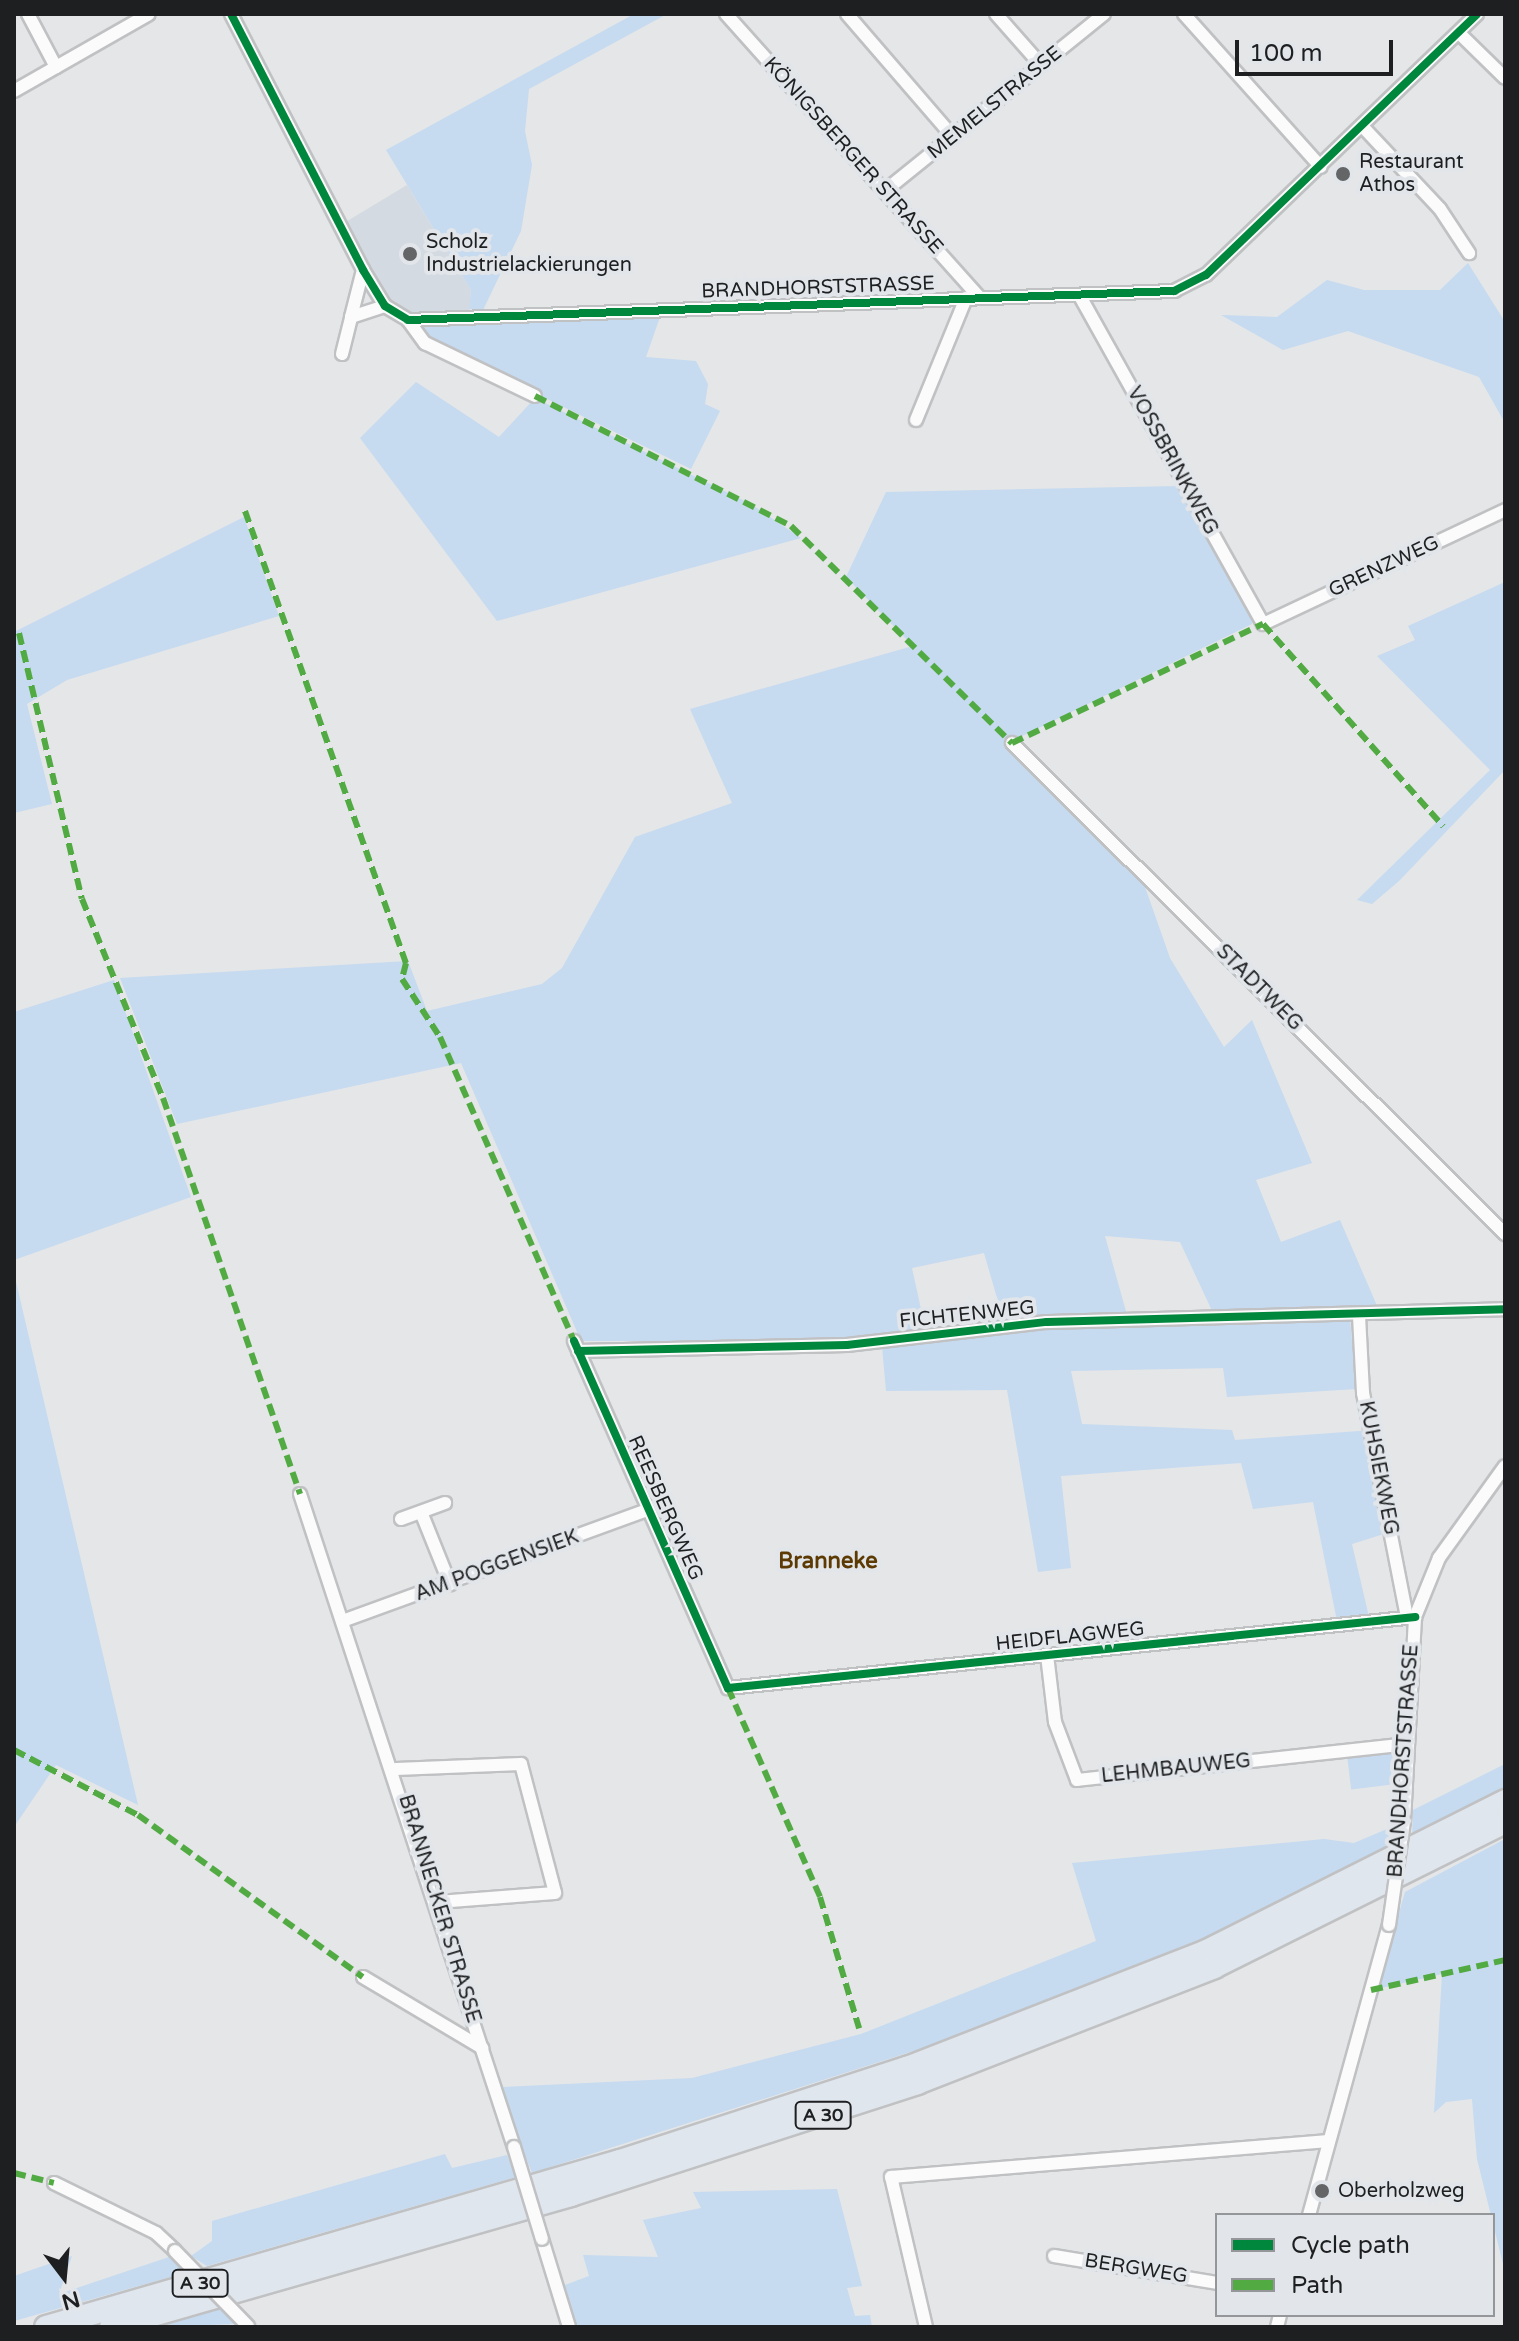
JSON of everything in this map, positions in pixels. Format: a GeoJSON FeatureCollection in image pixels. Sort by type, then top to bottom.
{"type":"FeatureCollection","features":[{"type":"Feature","properties":{"kind":"highway","name":"A 30"},"geometry":{"type":"LineString","coordinates":[[46,2327],[620,2161],[907,2068],[1207,1951],[1505,1801]]}},
{"type":"Feature","properties":{"kind":"highway","name":"A 30"},"geometry":{"type":"LineString","coordinates":[[111,2327],[571,2195],[917,2083],[1214,1967],[1505,1822]]}},
{"type":"Feature","properties":{"kind":"street"},"geometry":{"type":"LineString","coordinates":[[28,14],[56,67]]}},
{"type":"Feature","properties":{"kind":"street"},"geometry":{"type":"LineString","coordinates":[[14,91],[149,14]]}},
{"type":"Feature","properties":{"kind":"street"},"geometry":{"type":"LineString","coordinates":[[231,14],[363,270],[385,306],[408,320],[425,343],[535,396]]}},
{"type":"Feature","properties":{"kind":"street","name":"KÖNIGSBERGER STRASSE"},"geometry":{"type":"LineString","coordinates":[[726,14],[980,298]]}},
{"type":"Feature","properties":{"kind":"street"},"geometry":{"type":"LineString","coordinates":[[847,14],[953,137]]}},
{"type":"Feature","properties":{"kind":"street"},"geometry":{"type":"LineString","coordinates":[[996,14],[1041,65]]}},
{"type":"Feature","properties":{"kind":"street","name":"MEMELSTRASSE"},"geometry":{"type":"LineString","coordinates":[[886,190],[1104,14]]}},
{"type":"Feature","properties":{"kind":"street"},"geometry":{"type":"LineString","coordinates":[[1184,14],[1321,167]]}},
{"type":"Feature","properties":{"kind":"street","name":"BRANDHORSTSTRASSE"},"geometry":{"type":"LineString","coordinates":[[408,320],[966,298],[1081,298],[1185,288],[1321,167],[1477,14]]}},
{"type":"Feature","properties":{"kind":"street"},"geometry":{"type":"LineString","coordinates":[[1459,33],[1505,78]]}},
{"type":"Feature","properties":{"kind":"street"},"geometry":{"type":"LineString","coordinates":[[1363,127],[1440,209],[1469,253]]}},
{"type":"Feature","properties":{"kind":"street"},"geometry":{"type":"LineString","coordinates":[[342,354],[363,270]]}},
{"type":"Feature","properties":{"kind":"street"},"geometry":{"type":"LineString","coordinates":[[916,420],[966,298]]}},
{"type":"Feature","properties":{"kind":"street","name":"VOSSBRINKWEG"},"geometry":{"type":"LineString","coordinates":[[1081,298],[1263,624]]}},
{"type":"Feature","properties":{"kind":"street"},"geometry":{"type":"LineString","coordinates":[[351,317],[385,306]]}},
{"type":"Feature","properties":{"kind":"street","name":"GRENZWEG"},"geometry":{"type":"LineString","coordinates":[[1263,624],[1505,510]]}},
{"type":"Feature","properties":{"kind":"street","name":"STADTWEG"},"geometry":{"type":"LineString","coordinates":[[1012,743],[1505,1234]]}},
{"type":"Feature","properties":{"kind":"street","name":"FICHTENWEG"},"geometry":{"type":"LineString","coordinates":[[576,1346],[847,1345],[1047,1322],[1359,1316],[1505,1309]]}},
{"type":"Feature","properties":{"kind":"street","name":"KUHSIEKWEG"},"geometry":{"type":"LineString","coordinates":[[1359,1316],[1363,1393],[1411,1618]]}},
{"type":"Feature","properties":{"kind":"street","name":"REESBERGWEG"},"geometry":{"type":"LineString","coordinates":[[576,1346],[728,1688]]}},
{"type":"Feature","properties":{"kind":"street","name":"BRANDHORSTSTRASSE"},"geometry":{"type":"LineString","coordinates":[[1310,2213],[1389,1925],[1404,1821],[1411,1618],[1439,1558],[1505,1466]]}},
{"type":"Feature","properties":{"kind":"street","name":"BRANNECKER STRASSE"},"geometry":{"type":"LineString","coordinates":[[300,1494],[396,1769],[569,2327]]}},
{"type":"Feature","properties":{"kind":"street"},"geometry":{"type":"LineString","coordinates":[[401,1519],[445,1503]]}},
{"type":"Feature","properties":{"kind":"street","name":"AM POGGENSIEK"},"geometry":{"type":"LineString","coordinates":[[345,1620],[647,1510]]}},
{"type":"Feature","properties":{"kind":"street"},"geometry":{"type":"LineString","coordinates":[[421,1512],[450,1584]]}},
{"type":"Feature","properties":{"kind":"street","name":"HEIDFLAGWEG"},"geometry":{"type":"LineString","coordinates":[[728,1688],[1411,1618]]}},
{"type":"Feature","properties":{"kind":"street","name":"LEHMBAUWEG"},"geometry":{"type":"LineString","coordinates":[[1047,1655],[1055,1722],[1077,1780],[1407,1744]]}},
{"type":"Feature","properties":{"kind":"street"},"geometry":{"type":"LineString","coordinates":[[396,1769],[521,1764],[555,1893],[437,1902]]}},
{"type":"Feature","properties":{"kind":"street"},"geometry":{"type":"LineString","coordinates":[[363,1977],[482,2048]]}},
{"type":"Feature","properties":{"kind":"street"},"geometry":{"type":"LineString","coordinates":[[926,2327],[891,2177],[1329,2141]]}},
{"type":"Feature","properties":{"kind":"street"},"geometry":{"type":"LineString","coordinates":[[54,2183],[156,2233],[248,2327]]}},
{"type":"Feature","properties":{"kind":"street","name":"BERGWEG"},"geometry":{"type":"LineString","coordinates":[[1054,2256],[1215,2283]]}},
{"type":"Feature","properties":{"kind":"shaded area"},"geometry":{"type":"Polygon","coordinates":[[[634,14],[667,14],[529,89],[525,131],[532,165],[521,231],[483,310],[469,309],[471,290],[386,150],[634,14]]]}},
{"type":"Feature","properties":{"kind":"shaded area","name":"Scholz Industrielackierungen"},"geometry":{"type":"Polygon","coordinates":[[[407,185],[471,290],[469,314],[411,317],[385,299],[344,223],[407,185]]]}},
{"type":"Feature","properties":{"kind":"shaded area"},"geometry":{"type":"Polygon","coordinates":[[[1468,263],[1505,322],[1505,423],[1479,377],[1348,331],[1283,350],[1221,315],[1277,317],[1327,280],[1364,290],[1440,290],[1468,263]]]}},
{"type":"Feature","properties":{"kind":"shaded area"},"geometry":{"type":"Polygon","coordinates":[[[661,314],[646,357],[696,361],[708,384],[705,404],[720,411],[691,469],[432,343],[418,326],[661,314]]]}},
{"type":"Feature","properties":{"kind":"shaded area"},"geometry":{"type":"Polygon","coordinates":[[[416,382],[499,437],[535,398],[751,504],[801,538],[497,621],[360,438],[416,382]]]}},
{"type":"Feature","properties":{"kind":"shaded area"},"geometry":{"type":"Polygon","coordinates":[[[1180,486],[1253,613],[1252,624],[1012,741],[1144,884],[1170,958],[1224,1047],[1252,1020],[1312,1163],[1256,1180],[1281,1242],[1340,1220],[1378,1308],[1214,1315],[1180,1242],[1105,1236],[1127,1315],[1004,1322],[984,1253],[912,1268],[926,1332],[845,1341],[581,1341],[461,1063],[177,1124],[120,978],[408,961],[427,1011],[542,984],[562,968],[635,837],[732,803],[690,709],[913,646],[846,577],[886,492],[1180,486]]]}},
{"type":"Feature","properties":{"kind":"shaded area"},"geometry":{"type":"Polygon","coordinates":[[[244,517],[279,616],[67,680],[27,704],[52,804],[14,813],[14,632],[244,517]]]}},
{"type":"Feature","properties":{"kind":"shaded area"},"geometry":{"type":"Polygon","coordinates":[[[1505,582],[1505,770],[1399,881],[1372,904],[1357,900],[1490,770],[1377,656],[1415,640],[1408,626],[1505,582]]]}},
{"type":"Feature","properties":{"kind":"shaded area"},"geometry":{"type":"Polygon","coordinates":[[[114,980],[191,1197],[14,1260],[14,1012],[114,980]]]}},
{"type":"Feature","properties":{"kind":"shaded area"},"geometry":{"type":"Polygon","coordinates":[[[14,1273],[138,1805],[56,1765],[14,1827],[14,1273]]]}},
{"type":"Feature","properties":{"kind":"shaded area"},"geometry":{"type":"Polygon","coordinates":[[[1350,1320],[1357,1389],[1227,1397],[1223,1368],[1071,1371],[1082,1424],[1232,1430],[1235,1440],[1373,1430],[1387,1533],[1352,1544],[1369,1617],[1337,1621],[1313,1502],[1253,1509],[1241,1463],[1061,1476],[1071,1568],[1038,1572],[1007,1390],[886,1391],[882,1346],[1048,1328],[1350,1320]]]}},
{"type":"Feature","properties":{"kind":"shaded area"},"geometry":{"type":"Polygon","coordinates":[[[1394,1752],[1398,1784],[1351,1789],[1347,1758],[1394,1752]]]}},
{"type":"Feature","properties":{"kind":"shaded area"},"geometry":{"type":"Polygon","coordinates":[[[1505,1764],[1505,1787],[1412,1838],[1413,1810],[1505,1764]]]}},
{"type":"Feature","properties":{"kind":"shaded area"},"geometry":{"type":"Polygon","coordinates":[[[1394,1826],[1391,1848],[1211,1935],[954,2038],[532,2173],[519,2140],[503,2087],[692,2078],[861,2034],[1096,1941],[1072,1863],[1324,1839],[1354,1843],[1394,1826]]]}},
{"type":"Feature","properties":{"kind":"shaded area"},"geometry":{"type":"Polygon","coordinates":[[[1505,1839],[1505,2272],[1495,2232],[1495,2213],[1490,2213],[1477,2159],[1472,2099],[1446,2102],[1434,2113],[1442,1974],[1377,1989],[1405,1892],[1505,1839]]]}},
{"type":"Feature","properties":{"kind":"shaded area"},"geometry":{"type":"Polygon","coordinates":[[[445,2154],[452,2168],[507,2155],[516,2177],[207,2266],[191,2256],[212,2241],[212,2221],[445,2154]]]}},
{"type":"Feature","properties":{"kind":"shaded area"},"geometry":{"type":"Polygon","coordinates":[[[837,2189],[862,2286],[847,2288],[855,2316],[870,2315],[872,2327],[577,2327],[565,2285],[589,2276],[583,2255],[658,2257],[643,2220],[701,2208],[693,2192],[837,2189]]]}},
{"type":"Feature","properties":{"kind":"shaded area"},"geometry":{"type":"Polygon","coordinates":[[[72,2256],[59,2294],[169,2257],[185,2273],[14,2321],[14,2276],[72,2256]]]}},
{"type":"Feature","properties":{"kind":"shaded area"},"geometry":{"type":"Polygon","coordinates":[[[221,2309],[235,2324],[158,2327],[221,2309]]]}},
{"type":"Feature","properties":{"kind":"marked path"},"geometry":{"type":"LineString","coordinates":[[535,396],[791,526],[1012,743],[1263,624],[1443,826]]}},
{"type":"Feature","properties":{"kind":"marked path"},"geometry":{"type":"LineString","coordinates":[[245,511],[406,963],[402,979],[440,1037],[574,1341]]}},
{"type":"Feature","properties":{"kind":"marked path"},"geometry":{"type":"LineString","coordinates":[[19,633],[82,899],[163,1098],[300,1494]]}},
{"type":"Feature","properties":{"kind":"marked path"},"geometry":{"type":"LineString","coordinates":[[728,1688],[820,1897],[859,2028]]}},
{"type":"Feature","properties":{"kind":"marked path"},"geometry":{"type":"LineString","coordinates":[[14,1750],[138,1815],[363,1977]]}},
{"type":"Feature","properties":{"kind":"marked path"},"geometry":{"type":"LineString","coordinates":[[1371,1990],[1505,1960]]}},
{"type":"Feature","properties":{"kind":"marked path"},"geometry":{"type":"LineString","coordinates":[[14,2173],[54,2183]]}},
{"type":"Feature","properties":{"kind":"cycle path"},"geometry":{"type":"LineString","coordinates":[[231,14],[363,270],[385,306],[408,320],[1174,291],[1206,275],[1477,14]]}},
{"type":"Feature","properties":{"kind":"cycle path"},"geometry":{"type":"LineString","coordinates":[[578,1351],[847,1345],[1047,1322],[1505,1309]]}},
{"type":"Feature","properties":{"kind":"cycle path"},"geometry":{"type":"LineString","coordinates":[[574,1341],[728,1688],[1415,1617]]}},
{"type":"Feature","properties":{"kind":"place","name":"Restaurant Athos"},"geometry":{"type":"Point","coordinates":[1343,174]}},
{"type":"Feature","properties":{"kind":"place","name":"Scholz Industrielackierungen"},"geometry":{"type":"Point","coordinates":[410,254]}},
{"type":"Feature","properties":{"kind":"place","name":"Oberholzweg"},"geometry":{"type":"Point","coordinates":[1322,2191]}},
{"type":"Feature","properties":{"kind":"district","name":"Branneke"},"geometry":{"type":"Point","coordinates":[828,1562]}}]}
